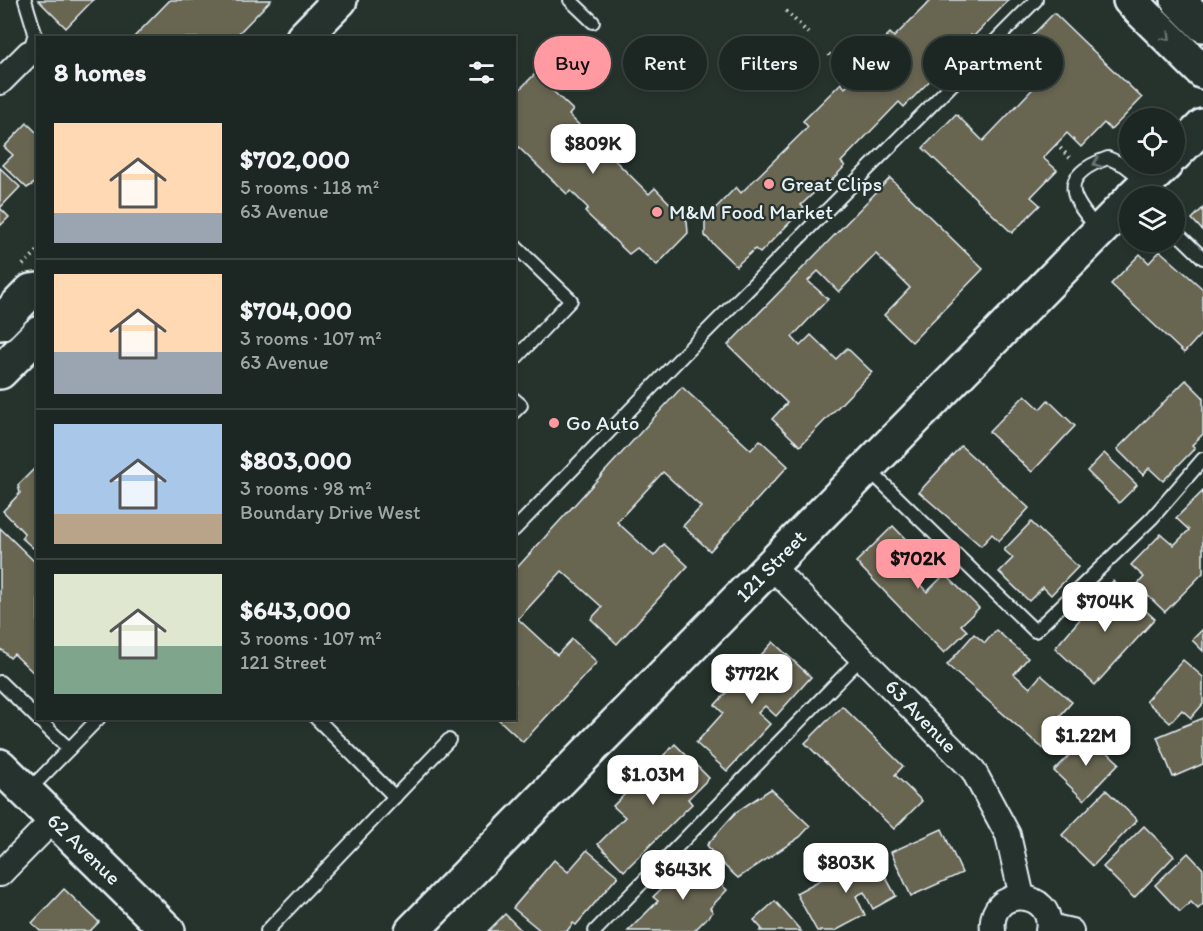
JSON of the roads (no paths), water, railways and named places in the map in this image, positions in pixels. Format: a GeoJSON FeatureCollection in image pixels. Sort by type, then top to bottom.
{"type":"FeatureCollection","features":[{"type":"Feature","properties":{"kind":"street"},"geometry":{"type":"LineString","coordinates":[[305,36],[340,0]]}},
{"type":"Feature","properties":{"kind":"street"},"geometry":{"type":"LineString","coordinates":[[1130,0],[1203,72]]}},
{"type":"Feature","properties":{"kind":"street"},"geometry":{"type":"LineString","coordinates":[[1178,0],[1203,24]]}},
{"type":"Feature","properties":{"kind":"street"},"geometry":{"type":"LineString","coordinates":[[0,82],[29,53]]}},
{"type":"Feature","properties":{"kind":"street"},"geometry":{"type":"LineString","coordinates":[[1185,143],[1203,126]]}},
{"type":"Feature","properties":{"kind":"street","name":"121 Street"},"geometry":{"type":"LineString","coordinates":[[412,931],[1119,212]]}},
{"type":"Feature","properties":{"kind":"street"},"geometry":{"type":"LineString","coordinates":[[0,323],[31,291],[36,290]]}},
{"type":"Feature","properties":{"kind":"street"},"geometry":{"type":"LineString","coordinates":[[0,372],[36,336]]}},
{"type":"Feature","properties":{"kind":"street","name":"63 Avenue"},"geometry":{"type":"LineString","coordinates":[[771,566],[973,770],[1008,834],[1022,897]]}},
{"type":"Feature","properties":{"kind":"street","name":"62 Avenue"},"geometry":{"type":"LineString","coordinates":[[0,766],[168,931]]}},
{"type":"Feature","properties":{"kind":"street"},"geometry":{"type":"LineString","coordinates":[[0,874],[53,820]]}},
{"type":"Feature","properties":{"kind":"street"},"geometry":{"type":"LineString","coordinates":[[987,930],[997,909],[1012,898],[1022,897],[1038,903],[1056,929]]}},
{"type":"Feature","properties":{"kind":"lane"},"geometry":{"type":"LineString","coordinates":[[25,0],[34,33],[29,53]]}},
{"type":"Feature","properties":{"kind":"lane"},"geometry":{"type":"LineString","coordinates":[[570,0],[593,22]]}},
{"type":"Feature","properties":{"kind":"lane"},"geometry":{"type":"LineString","coordinates":[[516,528],[700,338],[1036,0]]}},
{"type":"Feature","properties":{"kind":"lane"},"geometry":{"type":"LineString","coordinates":[[1100,231],[1076,204],[1073,194],[1076,179],[1085,170],[1108,159],[1124,165],[1140,186]]}},
{"type":"Feature","properties":{"kind":"lane"},"geometry":{"type":"LineString","coordinates":[[1185,241],[1203,258]]}},
{"type":"Feature","properties":{"kind":"lane"},"geometry":{"type":"LineString","coordinates":[[516,247],[571,300],[516,358]]}},
{"type":"Feature","properties":{"kind":"lane"},"geometry":{"type":"LineString","coordinates":[[867,468],[1035,631],[1152,518],[1203,459]]}},
{"type":"Feature","properties":{"kind":"lane"},"geometry":{"type":"LineString","coordinates":[[595,931],[862,657]]}},
{"type":"Feature","properties":{"kind":"lane"},"geometry":{"type":"LineString","coordinates":[[0,682],[36,717]]}},
{"type":"Feature","properties":{"kind":"lane"},"geometry":{"type":"LineString","coordinates":[[39,720],[69,749]]}},
{"type":"Feature","properties":{"kind":"lane"},"geometry":{"type":"LineString","coordinates":[[26,792],[97,720]]}},
{"type":"Feature","properties":{"kind":"lane"},"geometry":{"type":"LineString","coordinates":[[318,720],[395,797]]}},
{"type":"Feature","properties":{"kind":"lane"},"geometry":{"type":"LineString","coordinates":[[267,931],[449,740]]}},
{"type":"Feature","properties":{"kind":"place","name":"Great Clips"},"geometry":{"type":"Point","coordinates":[769,184]}},
{"type":"Feature","properties":{"kind":"place","name":"M&M Food Market"},"geometry":{"type":"Point","coordinates":[657,212]}},
{"type":"Feature","properties":{"kind":"place","name":"Go Auto"},"geometry":{"type":"Point","coordinates":[554,423]}}]}
